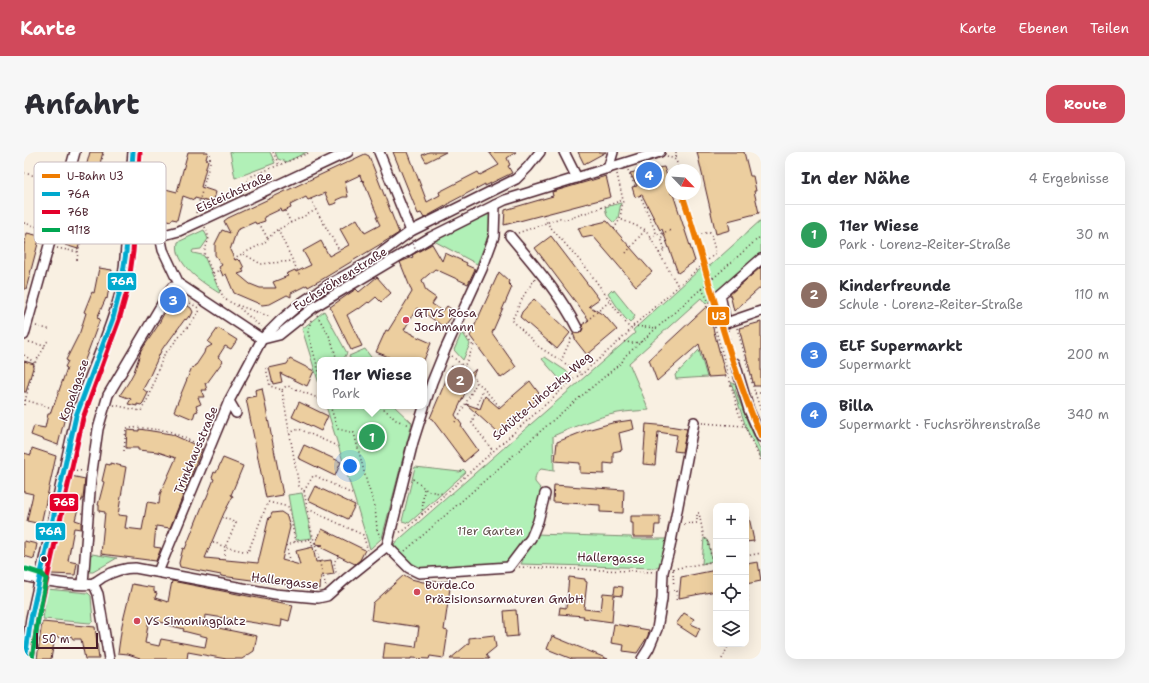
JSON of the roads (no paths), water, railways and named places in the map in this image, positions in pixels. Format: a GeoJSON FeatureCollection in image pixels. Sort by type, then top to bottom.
{"type":"FeatureCollection","features":[{"type":"Feature","properties":{"kind":"street"},"geometry":{"type":"LineString","coordinates":[[72,162],[75,152]]}},
{"type":"Feature","properties":{"kind":"street","name":"Kopalgasse"},"geometry":{"type":"LineString","coordinates":[[132,162],[133,152]]}},
{"type":"Feature","properties":{"kind":"street","name":"Eisteichstraße"},"geometry":{"type":"LineString","coordinates":[[166,234],[179,231],[348,152]]}},
{"type":"Feature","properties":{"kind":"street"},"geometry":{"type":"LineString","coordinates":[[379,152],[411,236]]}},
{"type":"Feature","properties":{"kind":"street","name":"Fuchsröhrenstraße"},"geometry":{"type":"LineString","coordinates":[[265,336],[301,303],[328,285],[411,236],[516,179],[540,152]]}},
{"type":"Feature","properties":{"kind":"street"},"geometry":{"type":"LineString","coordinates":[[564,152],[578,178]]}},
{"type":"Feature","properties":{"kind":"street"},"geometry":{"type":"LineString","coordinates":[[611,167],[613,152]]}},
{"type":"Feature","properties":{"kind":"street","name":"Fuchsröhrenstraße"},"geometry":{"type":"LineString","coordinates":[[265,336],[279,335],[314,307],[391,260],[431,237],[505,200],[626,162],[636,155],[660,152]]}},
{"type":"Feature","properties":{"kind":"street"},"geometry":{"type":"LineString","coordinates":[[427,400],[437,369],[489,251],[494,236],[495,205]]}},
{"type":"Feature","properties":{"kind":"street"},"geometry":{"type":"LineString","coordinates":[[510,236],[568,310],[577,328]]}},
{"type":"Feature","properties":{"kind":"street"},"geometry":{"type":"LineString","coordinates":[[26,339],[28,324],[50,244]]}},
{"type":"Feature","properties":{"kind":"street","name":"Kopalgasse"},"geometry":{"type":"LineString","coordinates":[[25,659],[31,618],[63,469],[83,393],[118,304],[125,262],[126,244]]}},
{"type":"Feature","properties":{"kind":"street"},"geometry":{"type":"LineString","coordinates":[[162,244],[179,284],[203,306],[265,336]]}},
{"type":"Feature","properties":{"kind":"street"},"geometry":{"type":"LineString","coordinates":[[761,259],[720,295],[726,323],[761,311]]}},
{"type":"Feature","properties":{"kind":"street"},"geometry":{"type":"LineString","coordinates":[[83,584],[92,472],[98,428],[108,395],[172,287]]}},
{"type":"Feature","properties":{"kind":"street","name":"Trinkhausstraße"},"geometry":{"type":"LineString","coordinates":[[158,572],[229,401],[265,336]]}},
{"type":"Feature","properties":{"kind":"street"},"geometry":{"type":"LineString","coordinates":[[735,363],[749,410],[761,437]]}},
{"type":"Feature","properties":{"kind":"street"},"geometry":{"type":"LineString","coordinates":[[229,401],[236,413]]}},
{"type":"Feature","properties":{"kind":"street"},"geometry":{"type":"LineString","coordinates":[[424,409],[385,545],[409,568],[418,573],[509,567],[531,538],[546,494]]}},
{"type":"Feature","properties":{"kind":"street"},"geometry":{"type":"LineString","coordinates":[[642,659],[649,648],[656,629],[662,599],[664,572],[694,422]]}},
{"type":"Feature","properties":{"kind":"street","name":"Hallergasse"},"geometry":{"type":"LineString","coordinates":[[93,584],[113,571],[125,568],[135,568],[275,594],[318,598],[328,596],[385,545]]}},
{"type":"Feature","properties":{"kind":"street"},"geometry":{"type":"LineString","coordinates":[[24,576],[39,580],[93,584],[98,594],[109,659]]}},
{"type":"Feature","properties":{"kind":"metro line","name":"U3"},"geometry":{"type":"LineString","coordinates":[[684,200],[728,347],[761,436]]}},
{"type":"Feature","properties":{"kind":"place","name":"Billa"},"geometry":{"type":"Point","coordinates":[649,175]}},
{"type":"Feature","properties":{"kind":"place","name":"ELF Supermarkt"},"geometry":{"type":"Point","coordinates":[173,300]}},
{"type":"Feature","properties":{"kind":"place","name":"GTVS Rosa Jochmann"},"geometry":{"type":"Point","coordinates":[406,320]}},
{"type":"Feature","properties":{"kind":"place","name":"Kinderfreunde"},"geometry":{"type":"Point","coordinates":[460,380]}},
{"type":"Feature","properties":{"kind":"place","name":"11er Wiese"},"geometry":{"type":"Point","coordinates":[372,437]}},
{"type":"Feature","properties":{"kind":"place","name":"Burde.Co Präzisionsarmaturen GmbH"},"geometry":{"type":"Point","coordinates":[417,592]}},
{"type":"Feature","properties":{"kind":"place","name":"VS Simoningplatz"},"geometry":{"type":"Point","coordinates":[137,621]}},
{"type":"Feature","properties":{"kind":"park label","name":"11er Garten"},"geometry":{"type":"Point","coordinates":[490,531]}}]}
